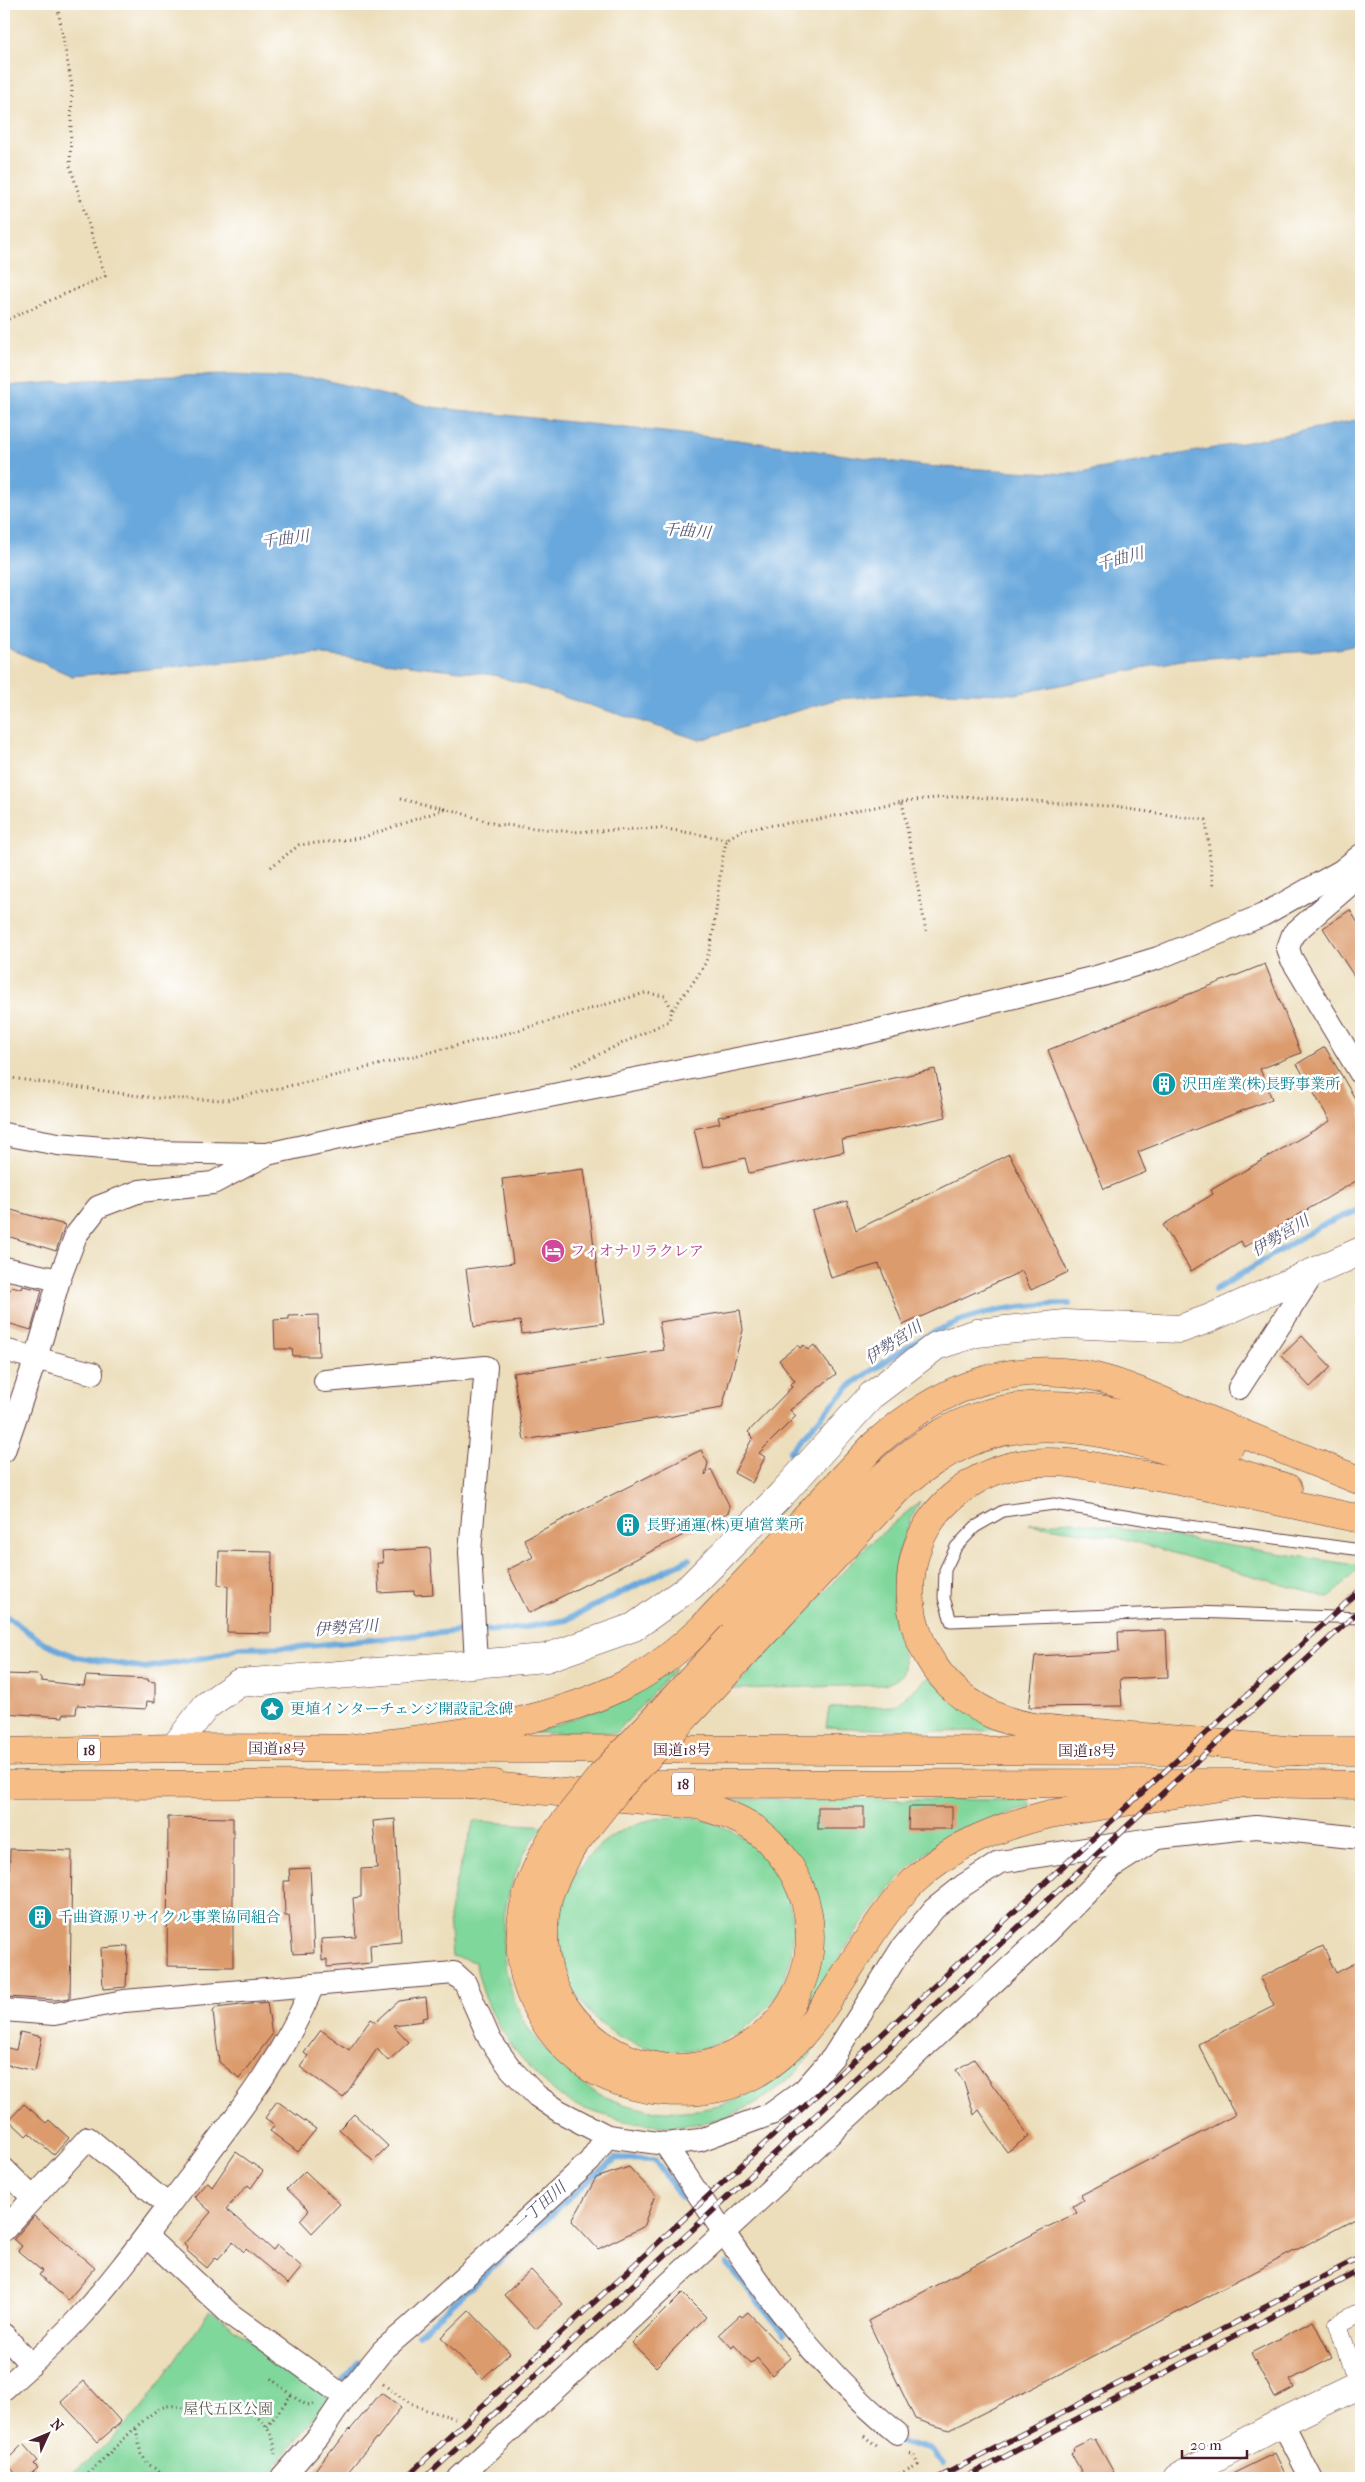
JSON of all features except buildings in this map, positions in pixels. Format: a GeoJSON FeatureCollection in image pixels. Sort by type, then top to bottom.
{"type":"FeatureCollection","features":[{"type":"Feature","properties":{"kind":"highway"},"geometry":{"type":"LineString","coordinates":[[340,1750],[458,1733],[529,1719],[569,1708],[631,1681],[679,1649],[704,1628],[875,1444],[926,1405],[954,1390],[981,1380],[1036,1372],[1087,1375],[1144,1394],[1361,1481]]}},
{"type":"Feature","properties":{"kind":"highway"},"geometry":{"type":"LineString","coordinates":[[1245,1782],[1050,1814],[1019,1822],[964,1844],[915,1879],[894,1902],[876,1924],[822,2010],[803,2034],[783,2054],[762,2070],[736,2082],[710,2090],[655,2092],[628,2085],[602,2075],[580,2060],[560,2042],[543,2020],[531,1996],[523,1970],[519,1941],[521,1913],[528,1887],[539,1860],[563,1841],[617,1790],[863,1495],[904,1456],[947,1429],[972,1418],[1026,1406],[1054,1405],[1113,1411],[1361,1486]]}},
{"type":"Feature","properties":{"kind":"highway"},"geometry":{"type":"LineString","coordinates":[[742,1641],[919,1470],[967,1444],[1018,1428],[1045,1426],[1074,1427],[1134,1440],[1361,1510]]}},
{"type":"Feature","properties":{"kind":"highway"},"geometry":{"type":"LineString","coordinates":[[1298,1751],[1050,1728],[992,1715],[950,1687],[921,1645],[913,1620],[909,1594],[911,1568],[918,1544],[931,1522],[948,1501],[968,1484],[993,1472],[1020,1464],[1046,1461],[1160,1477],[1361,1519]]}},
{"type":"Feature","properties":{"kind":"highway","name":"国道18号"},"geometry":{"type":"LineString","coordinates":[[4,1752],[174,1748],[340,1750],[1361,1751]]}},
{"type":"Feature","properties":{"kind":"highway","name":"18"},"geometry":{"type":"LineString","coordinates":[[4,1785],[1245,1782],[1361,1784]]}},
{"type":"Feature","properties":{"kind":"highway"},"geometry":{"type":"LineString","coordinates":[[470,1784],[698,1805],[737,1819],[765,1837],[784,1857],[799,1881],[807,1904],[810,1925],[810,1949],[804,1975],[794,1998],[778,2020],[760,2039],[736,2054],[714,2062],[688,2068],[639,2063],[614,2053],[594,2039],[574,2020],[560,1999],[551,1979],[545,1952],[544,1927],[547,1902],[558,1874],[563,1841]]}},
{"type":"Feature","properties":{"kind":"street"},"geometry":{"type":"LineString","coordinates":[[4,1134],[58,1144],[148,1152],[267,1154],[371,1131],[854,1036],[1096,977],[1158,958],[1263,914],[1340,871],[1361,856]]}},
{"type":"Feature","properties":{"kind":"street"},"geometry":{"type":"LineString","coordinates":[[1361,875],[1293,934],[1288,948],[1291,958],[1361,1074]]}},
{"type":"Feature","properties":{"kind":"street"},"geometry":{"type":"LineString","coordinates":[[4,1451],[36,1358],[59,1280],[76,1235],[98,1208],[140,1191],[213,1183],[267,1154]]}},
{"type":"Feature","properties":{"kind":"street"},"geometry":{"type":"LineString","coordinates":[[174,1748],[206,1706],[239,1683],[476,1653],[546,1658],[634,1627],[691,1586],[782,1494],[872,1395],[936,1346],[977,1333],[1065,1324],[1180,1329],[1356,1255]]}},
{"type":"Feature","properties":{"kind":"street"},"geometry":{"type":"LineString","coordinates":[[4,1268],[59,1280]]}},
{"type":"Feature","properties":{"kind":"street"},"geometry":{"type":"LineString","coordinates":[[1239,1388],[1315,1271]]}},
{"type":"Feature","properties":{"kind":"street"},"geometry":{"type":"LineString","coordinates":[[4,1350],[92,1373]]}},
{"type":"Feature","properties":{"kind":"street"},"geometry":{"type":"LineString","coordinates":[[325,1382],[486,1367],[470,1552],[476,1653]]}},
{"type":"Feature","properties":{"kind":"street"},"geometry":{"type":"LineString","coordinates":[[4,2010],[54,2014],[124,2001],[454,1973],[465,1983],[490,2040],[512,2069],[537,2096],[551,2106],[608,2136],[665,2144],[700,2140],[734,2130],[770,2114],[804,2090],[833,2057],[902,1948],[934,1909],[964,1885],[1000,1862],[1158,1838],[1256,1826],[1361,1838]]}},
{"type":"Feature","properties":{"kind":"street"},"geometry":{"type":"LineString","coordinates":[[459,2478],[1047,1934],[1112,1867],[1158,1838]]}},
{"type":"Feature","properties":{"kind":"street"},"geometry":{"type":"LineString","coordinates":[[4,2390],[78,2319],[146,2236],[230,2124],[282,2049],[301,2013],[312,1985]]}},
{"type":"Feature","properties":{"kind":"street"},"geometry":{"type":"LineString","coordinates":[[282,2478],[318,2437],[351,2388],[383,2350],[590,2161],[608,2136]]}},
{"type":"Feature","properties":{"kind":"street"},"geometry":{"type":"LineString","coordinates":[[4,2230],[88,2138],[168,2206]]}},
{"type":"Feature","properties":{"kind":"street"},"geometry":{"type":"LineString","coordinates":[[665,2144],[722,2233],[812,2350],[872,2414],[896,2433]]}},
{"type":"Feature","properties":{"kind":"street"},"geometry":{"type":"LineString","coordinates":[[4,2169],[34,2198]]}},
{"type":"Feature","properties":{"kind":"street"},"geometry":{"type":"LineString","coordinates":[[146,2236],[230,2314],[351,2388]]}},
{"type":"Feature","properties":{"kind":"street"},"geometry":{"type":"LineString","coordinates":[[1177,2478],[1282,2422],[1357,2377],[1338,2324],[1361,2312]]}},
{"type":"Feature","properties":{"kind":"street"},"geometry":{"type":"LineString","coordinates":[[4,2335],[31,2365]]}},
{"type":"Feature","properties":{"kind":"street"},"geometry":{"type":"LineString","coordinates":[[1282,2422],[1311,2478]]}},
{"type":"Feature","properties":{"kind":"lane"},"geometry":{"type":"LineString","coordinates":[[1361,1550],[1160,1522],[1054,1504],[1003,1511],[975,1527],[956,1547],[945,1570],[944,1598],[952,1621],[1194,1612],[1361,1618]]}},
{"type":"Feature","properties":{"kind":"path"},"geometry":{"type":"LineString","coordinates":[[4,321],[105,276],[70,166],[72,87],[57,4]]}},
{"type":"Feature","properties":{"kind":"path"},"geometry":{"type":"LineString","coordinates":[[570,1068],[669,1020],[672,1010],[706,960],[714,920],[721,861],[727,840],[744,829],[826,818],[902,801],[970,797],[1107,806],[1206,820],[1214,887]]}},
{"type":"Feature","properties":{"kind":"path"},"geometry":{"type":"LineString","coordinates":[[400,799],[446,809],[495,824],[573,832],[660,828],[727,840]]}},
{"type":"Feature","properties":{"kind":"path"},"geometry":{"type":"LineString","coordinates":[[902,801],[926,932]]}},
{"type":"Feature","properties":{"kind":"path"},"geometry":{"type":"LineString","coordinates":[[271,867],[299,845],[361,838],[446,809]]}},
{"type":"Feature","properties":{"kind":"path"},"geometry":{"type":"LineString","coordinates":[[4,1077],[154,1098],[226,1100],[329,1078],[503,1034],[645,993],[666,996],[672,1010]]}},
{"type":"Feature","properties":{"kind":"path"},"geometry":{"type":"LineString","coordinates":[[267,2427],[291,2395],[269,2377]]}},
{"type":"Feature","properties":{"kind":"path"},"geometry":{"type":"LineString","coordinates":[[351,2388],[381,2383],[407,2403],[421,2409],[455,2418]]}},
{"type":"Feature","properties":{"kind":"path"},"geometry":{"type":"LineString","coordinates":[[79,2478],[91,2470],[157,2410],[173,2405],[201,2413],[236,2408],[253,2415],[267,2427],[275,2445],[274,2456]]}},
{"type":"Feature","properties":{"kind":"path"},"geometry":{"type":"LineString","coordinates":[[136,2429],[137,2443],[144,2459],[153,2469],[170,2478]]}},
{"type":"Feature","properties":{"kind":"path"},"geometry":{"type":"LineString","coordinates":[[890,2478],[918,2465]]}},
{"type":"Feature","properties":{"kind":"green space"},"geometry":{"type":"Polygon","coordinates":[[[920,1501],[900,1549],[895,1579],[896,1631],[904,1663],[903,1672],[899,1677],[885,1685],[734,1689],[867,1546],[920,1501]]]}},
{"type":"Feature","properties":{"kind":"green space"},"geometry":{"type":"Polygon","coordinates":[[[1071,1521],[1361,1566],[1329,1598],[1125,1539],[1029,1524],[1071,1521]]]}},
{"type":"Feature","properties":{"kind":"green space"},"geometry":{"type":"Polygon","coordinates":[[[676,1668],[616,1733],[533,1733],[615,1703],[676,1668]]]}},
{"type":"Feature","properties":{"kind":"green space"},"geometry":{"type":"Polygon","coordinates":[[[929,1677],[1010,1730],[940,1732],[826,1727],[829,1708],[894,1706],[929,1677]]]}},
{"type":"Feature","properties":{"kind":"green space"},"geometry":{"type":"Polygon","coordinates":[[[716,1799],[1027,1800],[1031,1806],[979,1825],[949,1838],[929,1850],[890,1888],[872,1911],[812,2002],[806,1999],[816,1908],[716,1799]]]}},
{"type":"Feature","properties":{"kind":"green space"},"geometry":{"type":"Polygon","coordinates":[[[676,1817],[710,1822],[721,1826],[741,1837],[759,1851],[773,1869],[784,1889],[788,1900],[793,1934],[788,1968],[784,1979],[773,1999],[759,2017],[741,2031],[721,2042],[710,2046],[676,2051],[642,2046],[631,2042],[611,2031],[593,2017],[579,1999],[568,1979],[564,1968],[559,1934],[564,1900],[568,1889],[579,1869],[593,1851],[611,1837],[631,1826],[642,1822],[676,1817]]]}},
{"type":"Feature","properties":{"kind":"green space"},"geometry":{"type":"Polygon","coordinates":[[[474,1821],[546,1826],[528,1847],[516,1871],[510,1890],[503,1924],[504,1959],[512,1993],[526,2025],[534,2037],[587,2087],[605,2097],[638,2108],[691,2111],[708,2108],[725,2104],[746,2095],[781,2069],[817,2046],[797,2070],[775,2090],[751,2106],[724,2117],[696,2124],[667,2126],[637,2123],[591,2111],[565,2099],[532,2070],[504,2034],[488,2004],[475,1962],[452,1956],[449,1918],[455,1884],[474,1821]]]}},
{"type":"Feature","properties":{"kind":"green space","name":"屋代五区公園"},"geometry":{"type":"Polygon","coordinates":[[[210,2310],[327,2397],[326,2403],[266,2478],[60,2478],[88,2462],[143,2407],[210,2310]]]}},
{"type":"Feature","properties":{"kind":"water","name":"千曲川"},"geometry":{"type":"Polygon","coordinates":[[[230,375],[321,379],[431,407],[738,440],[924,466],[1070,474],[1253,441],[1361,419],[1361,644],[1338,649],[1181,660],[1016,694],[933,692],[837,699],[700,740],[494,675],[316,654],[72,676],[4,646],[4,386],[132,377],[230,375]]]}},
{"type":"Feature","properties":{"kind":"waterway","name":"伊勢宮川"},"geometry":{"type":"LineString","coordinates":[[1215,1290],[1318,1227],[1361,1209]]}},
{"type":"Feature","properties":{"kind":"waterway","name":"伊勢宮川"},"geometry":{"type":"LineString","coordinates":[[790,1452],[853,1384],[905,1348],[927,1336],[949,1325],[994,1311],[1017,1307],[1069,1304]]}},
{"type":"Feature","properties":{"kind":"waterway","name":"伊勢宮川"},"geometry":{"type":"LineString","coordinates":[[4,1615],[47,1645],[76,1657],[145,1668],[214,1656],[239,1648],[298,1647],[460,1631],[509,1630],[566,1620],[689,1559]]}},
{"type":"Feature","properties":{"kind":"waterway","name":"一丁田川"},"geometry":{"type":"LineString","coordinates":[[419,2334],[597,2173],[617,2158],[654,2159],[682,2198]]}},
{"type":"Feature","properties":{"kind":"waterway","name":"一丁田川"},"geometry":{"type":"LineString","coordinates":[[727,2264],[785,2334]]}},
{"type":"Feature","properties":{"kind":"waterway","name":"一丁田川"},"geometry":{"type":"LineString","coordinates":[[343,2380],[359,2362]]}},
{"type":"Feature","properties":{"kind":"waterway","name":"一丁田川"},"geometry":{"type":"LineString","coordinates":[[860,2415],[879,2435],[931,2450],[943,2464]]}},
{"type":"Feature","properties":{"kind":"railway"},"geometry":{"type":"LineString","coordinates":[[405,2478],[1361,1589]]}},
{"type":"Feature","properties":{"kind":"railway"},"geometry":{"type":"LineString","coordinates":[[425,2478],[1361,1609]]}},
{"type":"Feature","properties":{"kind":"railway"},"geometry":{"type":"LineString","coordinates":[[938,2478],[1361,2257]]}},
{"type":"Feature","properties":{"kind":"railway"},"geometry":{"type":"LineString","coordinates":[[964,2478],[1361,2270]]}},
{"type":"Feature","properties":{"kind":"place","name":"沢田産業(株)長野事業所"},"geometry":{"type":"Point","coordinates":[1164,1084]}},
{"type":"Feature","properties":{"kind":"place","name":"フィオナリラクレア"},"geometry":{"type":"Point","coordinates":[553,1251]}},
{"type":"Feature","properties":{"kind":"place","name":"長野通運(株)更埴営業所"},"geometry":{"type":"Point","coordinates":[628,1525]}},
{"type":"Feature","properties":{"kind":"place","name":"更埴インターチェンジ開設記念碑"},"geometry":{"type":"Point","coordinates":[272,1709]}},
{"type":"Feature","properties":{"kind":"place","name":"千曲資源リサイクル事業協同組合"},"geometry":{"type":"Point","coordinates":[40,1917]}}]}
